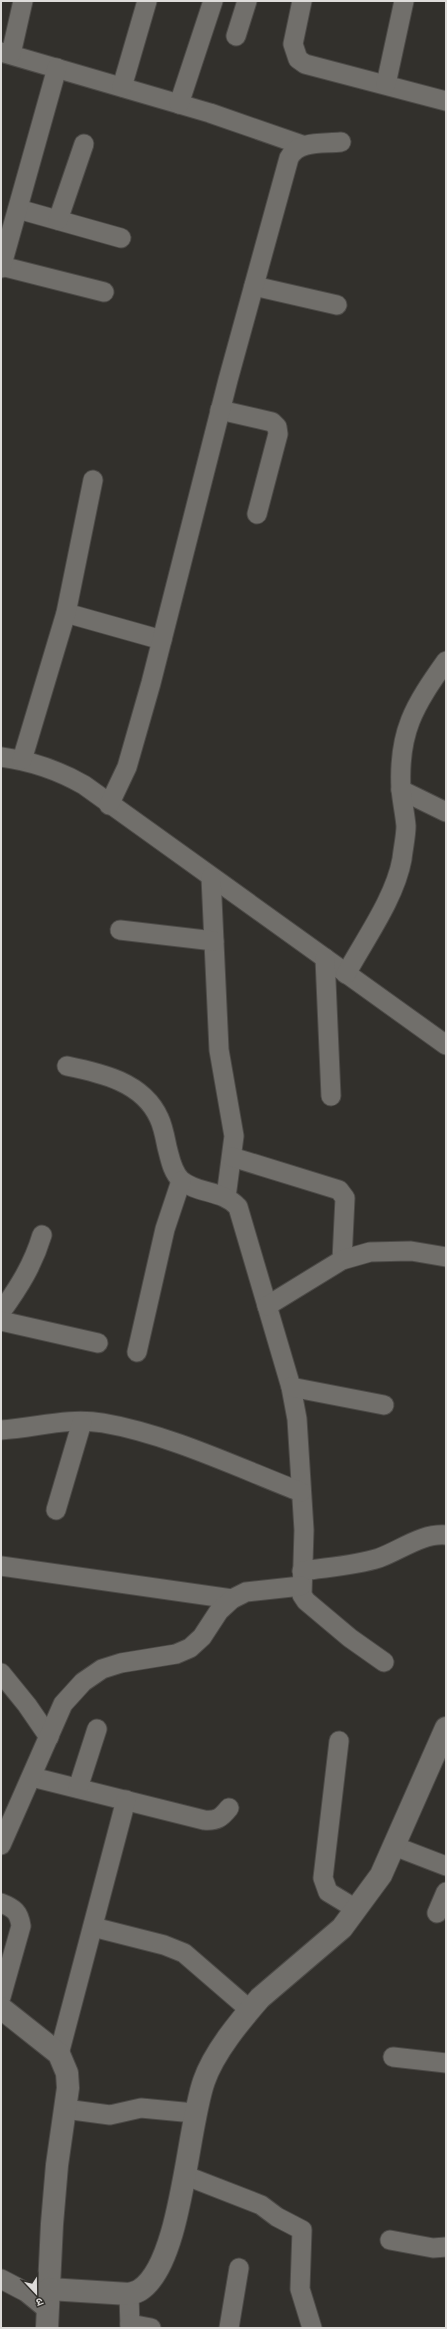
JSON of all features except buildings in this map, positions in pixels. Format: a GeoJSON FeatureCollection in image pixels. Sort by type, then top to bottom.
{"type":"FeatureCollection","features":[{"type":"Feature","properties":{"kind":"street"},"geometry":{"type":"LineString","coordinates":[[23,1],[6,53],[179,104],[302,145],[341,142]]}},
{"type":"Feature","properties":{"kind":"street"},"geometry":{"type":"LineString","coordinates":[[122,87],[147,1]]}},
{"type":"Feature","properties":{"kind":"street"},"geometry":{"type":"LineString","coordinates":[[179,104],[213,1]]}},
{"type":"Feature","properties":{"kind":"street"},"geometry":{"type":"LineString","coordinates":[[236,36],[246,1]]}},
{"type":"Feature","properties":{"kind":"street"},"geometry":{"type":"LineString","coordinates":[[302,1],[293,44],[298,59],[305,64],[386,84],[446,101]]}},
{"type":"Feature","properties":{"kind":"street"},"geometry":{"type":"LineString","coordinates":[[386,84],[404,1]]}},
{"type":"Feature","properties":{"kind":"street"},"geometry":{"type":"LineString","coordinates":[[57,68],[1,267],[104,292]]}},
{"type":"Feature","properties":{"kind":"street"},"geometry":{"type":"LineString","coordinates":[[58,220],[84,144]]}},
{"type":"Feature","properties":{"kind":"street"},"geometry":{"type":"LineString","coordinates":[[109,805],[126,767],[162,640],[220,410],[289,158],[293,150],[302,145]]}},
{"type":"Feature","properties":{"kind":"street"},"geometry":{"type":"LineString","coordinates":[[18,209],[121,238]]}},
{"type":"Feature","properties":{"kind":"street"},"geometry":{"type":"LineString","coordinates":[[254,286],[337,305]]}},
{"type":"Feature","properties":{"kind":"street"},"geometry":{"type":"LineString","coordinates":[[220,410],[272,422],[277,427],[278,434],[256,514]]}},
{"type":"Feature","properties":{"kind":"street"},"geometry":{"type":"LineString","coordinates":[[22,760],[66,613],[93,480]]}},
{"type":"Feature","properties":{"kind":"street"},"geometry":{"type":"LineString","coordinates":[[66,613],[162,640]]}},
{"type":"Feature","properties":{"kind":"street"},"geometry":{"type":"LineString","coordinates":[[346,974],[394,887],[402,860],[406,827],[401,790],[401,752],[407,726],[420,696],[445,665]]}},
{"type":"Feature","properties":{"kind":"street"},"geometry":{"type":"LineString","coordinates":[[1,757],[22,760],[65,774],[446,1045]]}},
{"type":"Feature","properties":{"kind":"street"},"geometry":{"type":"LineString","coordinates":[[401,790],[446,812]]}},
{"type":"Feature","properties":{"kind":"street"},"geometry":{"type":"LineString","coordinates":[[211,877],[219,1050],[233,1130],[232,1157],[226,1197]]}},
{"type":"Feature","properties":{"kind":"street"},"geometry":{"type":"LineString","coordinates":[[120,930],[214,941]]}},
{"type":"Feature","properties":{"kind":"street"},"geometry":{"type":"LineString","coordinates":[[325,958],[331,1096]]}},
{"type":"Feature","properties":{"kind":"street"},"geometry":{"type":"LineString","coordinates":[[67,1066],[106,1075],[133,1089],[150,1103],[159,1118],[175,1173],[182,1181],[191,1186],[226,1197],[232,1200],[238,1207],[291,1387],[297,1419],[304,1530],[301,1578],[302,1595],[306,1601],[350,1638],[384,1662]]}},
{"type":"Feature","properties":{"kind":"street"},"geometry":{"type":"LineString","coordinates":[[232,1157],[339,1190],[345,1198],[342,1260]]}},
{"type":"Feature","properties":{"kind":"street"},"geometry":{"type":"LineString","coordinates":[[137,1352],[164,1229],[182,1181]]}},
{"type":"Feature","properties":{"kind":"street"},"geometry":{"type":"LineString","coordinates":[[1,1312],[25,1279],[36,1257],[42,1236]]}},
{"type":"Feature","properties":{"kind":"street"},"geometry":{"type":"LineString","coordinates":[[267,1306],[342,1260],[370,1252],[410,1251],[446,1257]]}},
{"type":"Feature","properties":{"kind":"street"},"geometry":{"type":"LineString","coordinates":[[1,1322],[98,1343]]}},
{"type":"Feature","properties":{"kind":"street"},"geometry":{"type":"LineString","coordinates":[[291,1387],[384,1405]]}},
{"type":"Feature","properties":{"kind":"street"},"geometry":{"type":"LineString","coordinates":[[1,1430],[58,1421],[103,1423],[178,1444],[301,1492]]}},
{"type":"Feature","properties":{"kind":"street"},"geometry":{"type":"LineString","coordinates":[[56,1510],[82,1422]]}},
{"type":"Feature","properties":{"kind":"street"},"geometry":{"type":"LineString","coordinates":[[1,1845],[63,1704],[83,1682],[102,1669],[121,1662],[176,1654],[190,1648],[202,1637],[219,1611],[232,1600],[246,1592],[358,1564],[380,1557],[419,1539],[446,1535]]}},
{"type":"Feature","properties":{"kind":"street"},"geometry":{"type":"LineString","coordinates":[[1,1566],[232,1600]]}},
{"type":"Feature","properties":{"kind":"street"},"geometry":{"type":"LineString","coordinates":[[1,1673],[27,1705],[49,1737]]}},
{"type":"Feature","properties":{"kind":"street"},"geometry":{"type":"LineString","coordinates":[[78,1788],[97,1729]]}},
{"type":"Feature","properties":{"kind":"street"},"geometry":{"type":"LineString","coordinates":[[49,2289],[129,2294],[141,2290],[151,2278],[164,2256],[178,2214],[194,2113],[204,2079],[230,2033],[260,1998],[342,1928],[381,1875],[446,1730]]}},
{"type":"Feature","properties":{"kind":"street"},"geometry":{"type":"LineString","coordinates":[[339,1741],[323,1878],[328,1892],[356,1909]]}},
{"type":"Feature","properties":{"kind":"street"},"geometry":{"type":"LineString","coordinates":[[32,1777],[209,1821],[215,1821],[221,1818],[229,1808]]}},
{"type":"Feature","properties":{"kind":"street"},"geometry":{"type":"LineString","coordinates":[[59,2054],[126,1800]]}},
{"type":"Feature","properties":{"kind":"street"},"geometry":{"type":"LineString","coordinates":[[394,1846],[446,1866]]}},
{"type":"Feature","properties":{"kind":"street"},"geometry":{"type":"LineString","coordinates":[[437,1913],[446,1892]]}},
{"type":"Feature","properties":{"kind":"street"},"geometry":{"type":"LineString","coordinates":[[1,1903],[13,1908],[19,1915],[21,1926],[1,1997]]}},
{"type":"Feature","properties":{"kind":"street"},"geometry":{"type":"LineString","coordinates":[[93,1928],[164,1945],[184,1953],[250,2010]]}},
{"type":"Feature","properties":{"kind":"street"},"geometry":{"type":"LineString","coordinates":[[1,2008],[59,2054],[67,2073],[65,2109],[56,2173],[48,2319]]}},
{"type":"Feature","properties":{"kind":"street"},"geometry":{"type":"LineString","coordinates":[[393,2057],[446,2063]]}},
{"type":"Feature","properties":{"kind":"street"},"geometry":{"type":"LineString","coordinates":[[65,2109],[110,2115],[141,2108],[194,2113]]}},
{"type":"Feature","properties":{"kind":"street"},"geometry":{"type":"LineString","coordinates":[[184,2175],[261,2205],[277,2217],[302,2230],[300,2289],[312,2328]]}},
{"type":"Feature","properties":{"kind":"street"},"geometry":{"type":"LineString","coordinates":[[390,2240],[433,2248],[446,2247]]}},
{"type":"Feature","properties":{"kind":"street"},"geometry":{"type":"LineString","coordinates":[[229,2328],[239,2268]]}},
{"type":"Feature","properties":{"kind":"street"},"geometry":{"type":"LineString","coordinates":[[1,2279],[26,2292],[48,2319]]}},
{"type":"Feature","properties":{"kind":"street"},"geometry":{"type":"LineString","coordinates":[[129,2294],[130,2326],[151,2328]]}}]}
